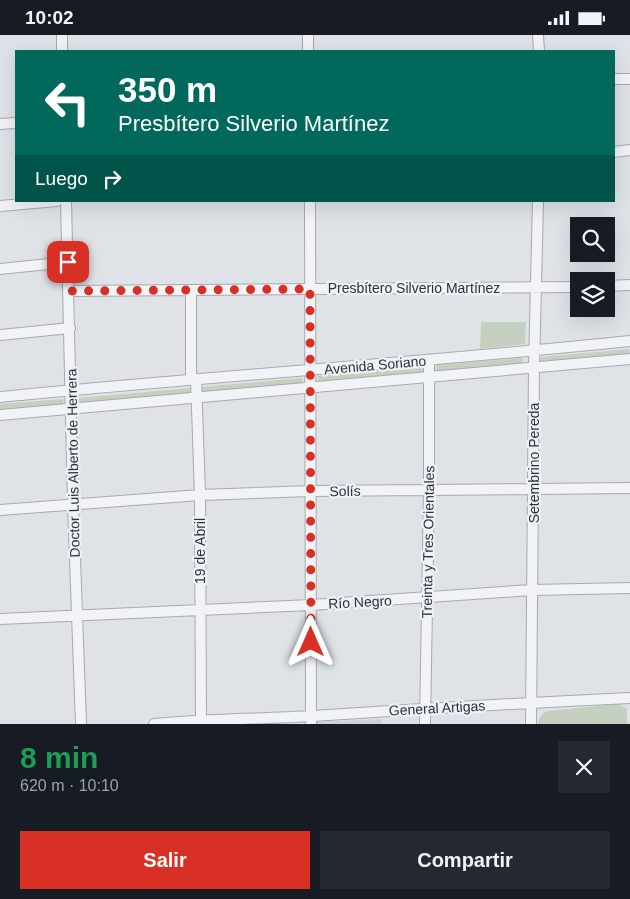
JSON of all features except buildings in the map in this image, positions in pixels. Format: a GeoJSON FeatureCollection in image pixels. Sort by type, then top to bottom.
{"type":"FeatureCollection","features":[{"type":"Feature","properties":{"kind":"street"},"geometry":{"type":"LineString","coordinates":[[62,35],[62,50]]}},
{"type":"Feature","properties":{"kind":"street"},"geometry":{"type":"LineString","coordinates":[[308,35],[308,50]]}},
{"type":"Feature","properties":{"kind":"street"},"geometry":{"type":"LineString","coordinates":[[538,35],[539,50]]}},
{"type":"Feature","properties":{"kind":"street"},"geometry":{"type":"LineString","coordinates":[[615,79],[630,79]]}},
{"type":"Feature","properties":{"kind":"street"},"geometry":{"type":"LineString","coordinates":[[0,124],[15,123]]}},
{"type":"Feature","properties":{"kind":"street"},"geometry":{"type":"LineString","coordinates":[[615,152],[630,150]]}},
{"type":"Feature","properties":{"kind":"street"},"geometry":{"type":"LineString","coordinates":[[0,206],[46,202]]}},
{"type":"Feature","properties":{"kind":"street","name":"Doctor Luis Alberto de Herrera"},"geometry":{"type":"LineString","coordinates":[[66,202],[73,504],[81,724]]}},
{"type":"Feature","properties":{"kind":"street"},"geometry":{"type":"LineString","coordinates":[[310,202],[311,720]]}},
{"type":"Feature","properties":{"kind":"street","name":"Setembrino Pereda"},"geometry":{"type":"LineString","coordinates":[[530,724],[538,202]]}},
{"type":"Feature","properties":{"kind":"street"},"geometry":{"type":"LineString","coordinates":[[0,269],[68,262]]}},
{"type":"Feature","properties":{"kind":"street"},"geometry":{"type":"LineString","coordinates":[[615,286],[630,285]]}},
{"type":"Feature","properties":{"kind":"street","name":"Presbítero Silverio Martínez"},"geometry":{"type":"LineString","coordinates":[[69,291],[570,287]]}},
{"type":"Feature","properties":{"kind":"street","name":"19 de Abril"},"geometry":{"type":"LineString","coordinates":[[191,290],[200,495],[201,722]]}},
{"type":"Feature","properties":{"kind":"street"},"geometry":{"type":"LineString","coordinates":[[0,335],[70,328]]}},
{"type":"Feature","properties":{"kind":"street","name":"Avenida Soriano"},"geometry":{"type":"LineString","coordinates":[[0,397],[535,351],[630,341]]}},
{"type":"Feature","properties":{"kind":"street","name":"Avenida Soriano"},"geometry":{"type":"LineString","coordinates":[[0,415],[630,359]]}},
{"type":"Feature","properties":{"kind":"street","name":"Treinta y Tres Orientales"},"geometry":{"type":"LineString","coordinates":[[425,724],[428,598],[429,360]]}},
{"type":"Feature","properties":{"kind":"street","name":"Solís"},"geometry":{"type":"LineString","coordinates":[[0,510],[200,495],[311,491],[630,488]]}},
{"type":"Feature","properties":{"kind":"street","name":"Río Negro"},"geometry":{"type":"LineString","coordinates":[[0,619],[311,605],[532,590],[630,588]]}},
{"type":"Feature","properties":{"kind":"street","name":"General Artigas"},"geometry":{"type":"LineString","coordinates":[[154,724],[311,720],[424,708],[630,698]]}},
{"type":"Feature","properties":{"kind":"shaded area"},"geometry":{"type":"Polygon","coordinates":[[[382,719],[382,724],[316,724],[316,722],[382,719]]]}},
{"type":"Feature","properties":{"kind":"green space"},"geometry":{"type":"Polygon","coordinates":[[[481,322],[526,322],[525,344],[480,349],[481,322]]]}},
{"type":"Feature","properties":{"kind":"green space"},"geometry":{"type":"Polygon","coordinates":[[[629,349],[630,355],[541,363],[541,357],[629,349]]]}},
{"type":"Feature","properties":{"kind":"green space"},"geometry":{"type":"Polygon","coordinates":[[[521,358],[524,360],[521,363],[438,371],[435,368],[437,365],[521,358]]]}},
{"type":"Feature","properties":{"kind":"green space"},"geometry":{"type":"Polygon","coordinates":[[[423,366],[425,369],[423,372],[318,381],[318,376],[423,366]]]}},
{"type":"Feature","properties":{"kind":"green space"},"geometry":{"type":"Polygon","coordinates":[[[302,378],[303,385],[201,393],[200,387],[302,378]]]}},
{"type":"Feature","properties":{"kind":"green space"},"geometry":{"type":"Polygon","coordinates":[[[190,388],[191,395],[78,404],[78,398],[190,388]]]}},
{"type":"Feature","properties":{"kind":"green space"},"geometry":{"type":"Polygon","coordinates":[[[63,399],[64,406],[0,411],[0,404],[63,399]]]}},
{"type":"Feature","properties":{"kind":"green space"},"geometry":{"type":"Polygon","coordinates":[[[618,704],[627,709],[627,724],[538,724],[543,713],[547,711],[618,704]]]}},
{"type":"Feature","properties":{"kind":"route"},"geometry":{"type":"LineString","coordinates":[[68,262],[69,291],[310,289],[311,642]]}}]}
